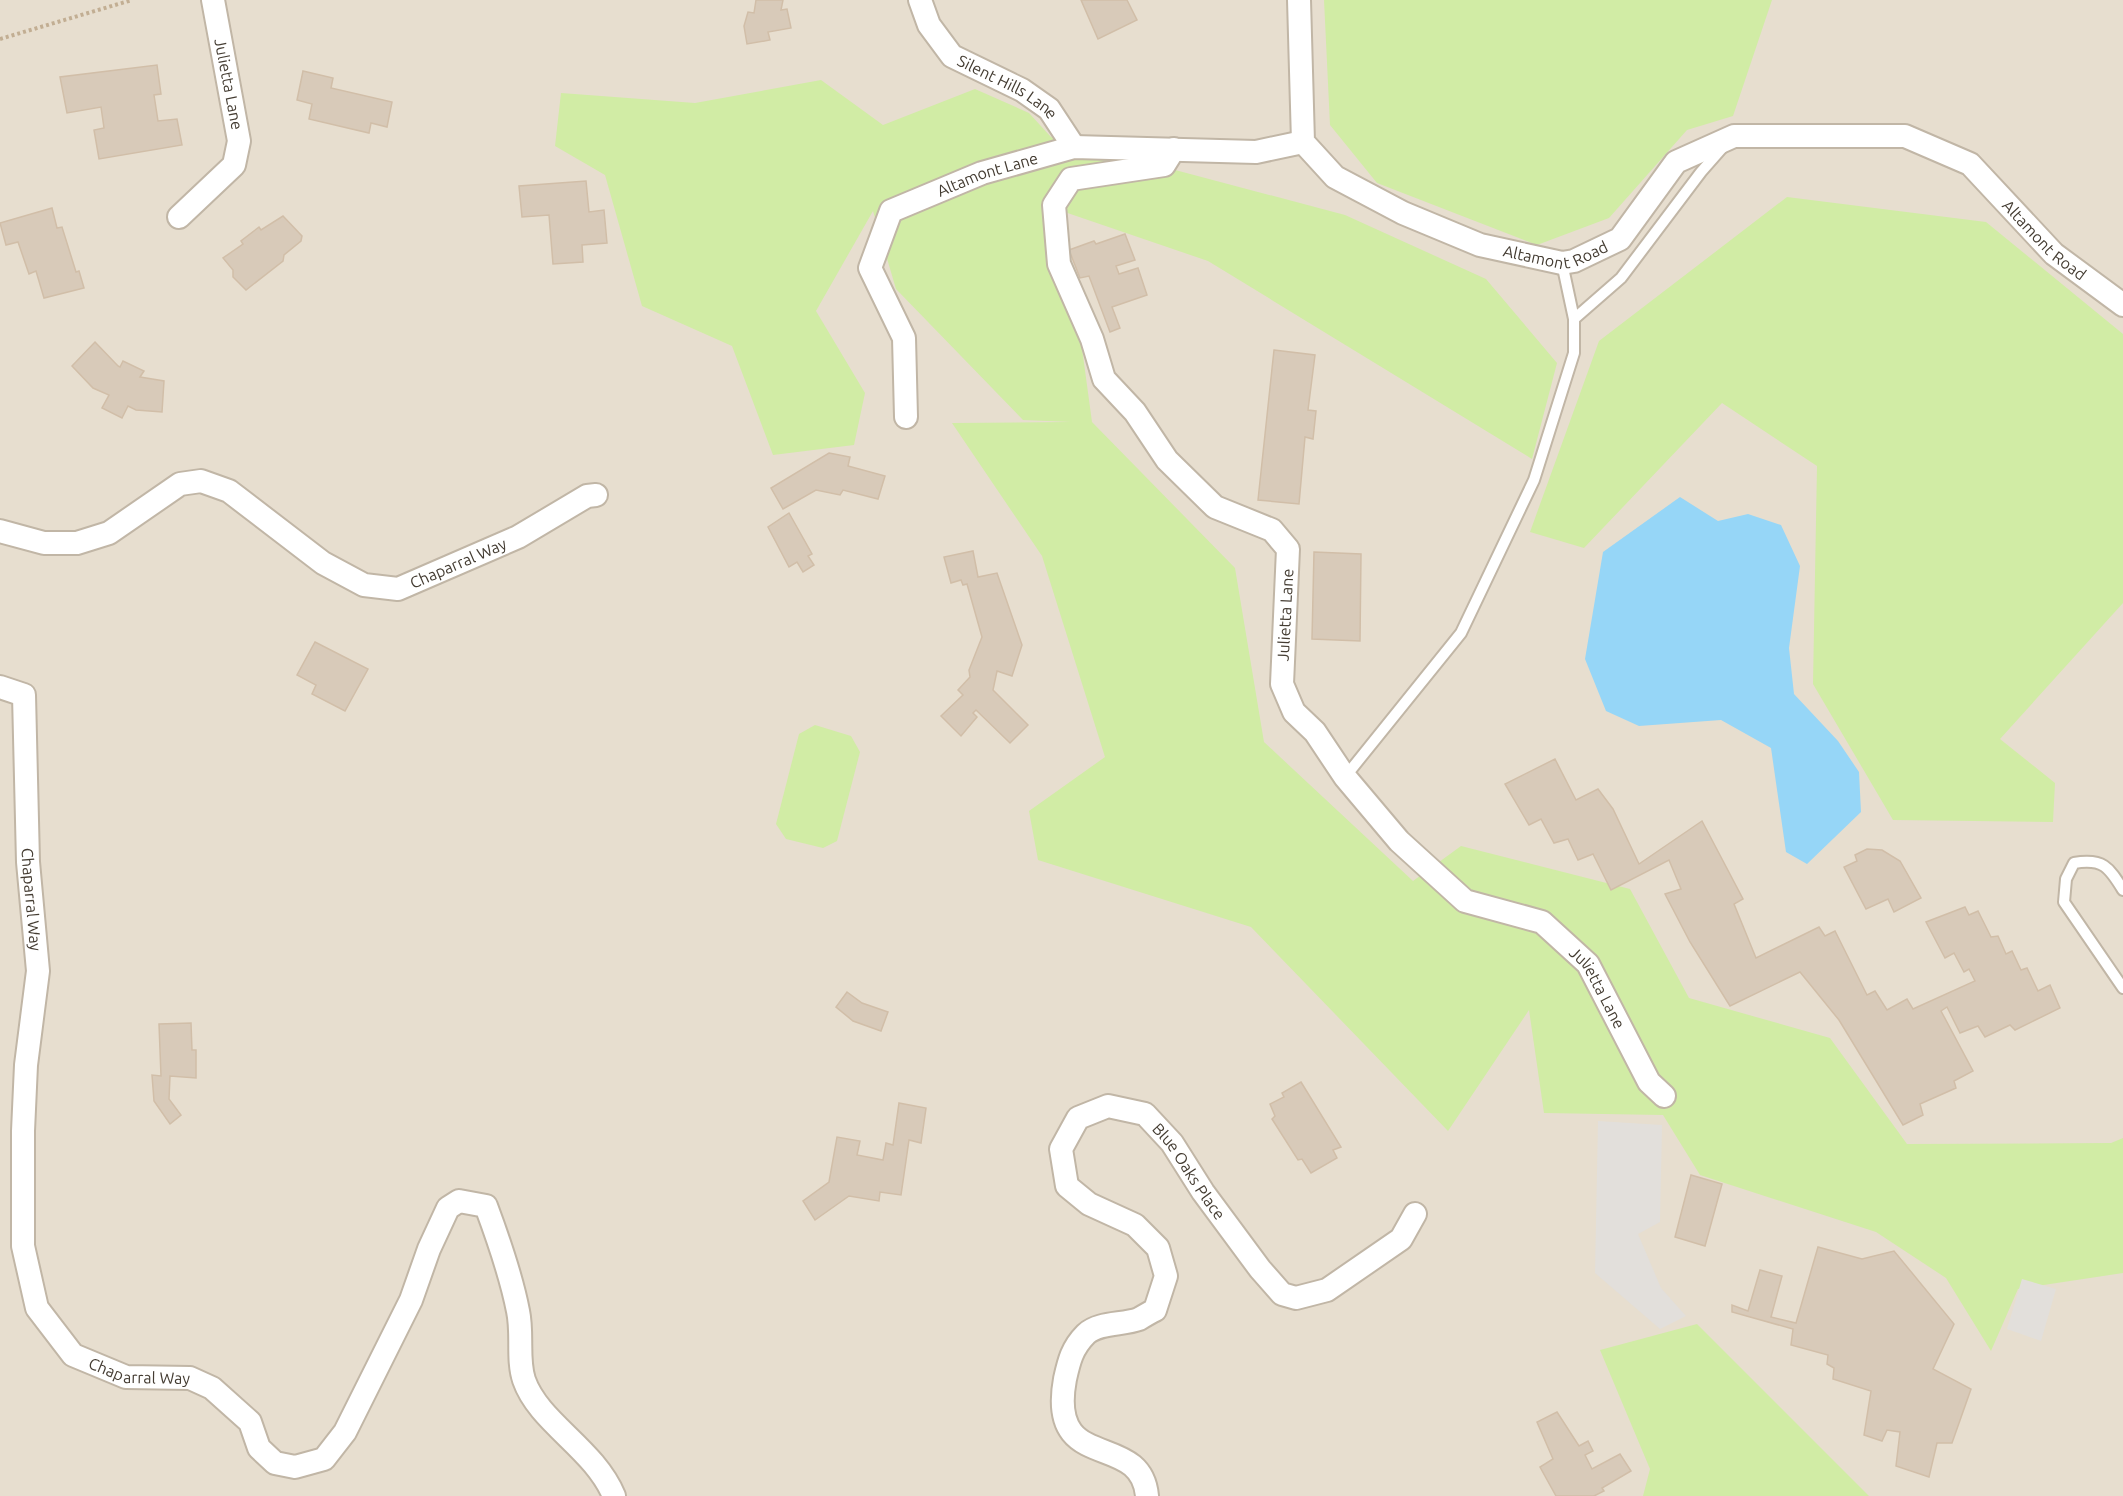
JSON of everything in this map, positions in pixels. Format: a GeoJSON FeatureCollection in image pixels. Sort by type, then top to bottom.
{"type":"FeatureCollection","features":[{"type":"Feature","properties":{"kind":"street","name":"Julietta Lane"},"geometry":{"type":"LineString","coordinates":[[179,217],[234,165],[239,141],[213,0]]}},
{"type":"Feature","properties":{"kind":"street","name":"Silent Hills Lane"},"geometry":{"type":"LineString","coordinates":[[920,0],[929,25],[952,56],[1022,90],[1049,109],[1074,147]]}},
{"type":"Feature","properties":{"kind":"street"},"geometry":{"type":"LineString","coordinates":[[1299,0],[1303,142]]}},
{"type":"Feature","properties":{"kind":"street","name":"Altamont Road"},"geometry":{"type":"LineString","coordinates":[[1303,142],[1335,177],[1403,213],[1480,245],[1562,263],[1574,261],[1620,239],[1676,162],[1734,136],[1905,136],[1970,164],[2054,254],[2123,305]]}},
{"type":"Feature","properties":{"kind":"street","name":"Altamont Lane"},"geometry":{"type":"LineString","coordinates":[[906,417],[904,338],[870,268],[891,211],[982,173],[1074,147],[1153,151],[1174,149],[1256,152],[1303,142]]}},
{"type":"Feature","properties":{"kind":"street","name":"Julietta Lane"},"geometry":{"type":"LineString","coordinates":[[1174,149],[1164,165],[1071,179],[1054,206],[1059,264],[1092,339],[1104,379],[1135,412],[1167,460],[1215,507],[1272,530],[1288,549],[1282,684],[1294,712],[1315,732],[1344,777],[1399,841],[1465,900],[1542,922],[1588,964],[1649,1082],[1664,1096]]}},
{"type":"Feature","properties":{"kind":"street","name":"Chaparral Way"},"geometry":{"type":"LineString","coordinates":[[0,531],[44,543],[77,543],[110,533],[180,484],[201,481],[229,491],[323,563],[364,585],[398,589],[518,537],[587,496],[596,495]]}},
{"type":"Feature","properties":{"kind":"street","name":"Chaparral Way"},"geometry":{"type":"LineString","coordinates":[[0,687],[24,695],[28,862],[38,971],[25,1087],[23,1246],[37,1308],[58,1336],[73,1355],[126,1377],[190,1378],[212,1388],[250,1422],[259,1448],[274,1462],[295,1467],[324,1459],[345,1432],[411,1300],[429,1249],[448,1208],[459,1201],[486,1206],[507,1263],[519,1314],[524,1380],[540,1408],[580,1446],[607,1479],[614,1496]]}},
{"type":"Feature","properties":{"kind":"street","name":"Blue Oaks Place"},"geometry":{"type":"LineString","coordinates":[[1147,1496],[1146,1483],[1131,1461],[1084,1444],[1068,1429],[1062,1395],[1070,1355],[1088,1332],[1138,1319],[1155,1310],[1166,1276],[1158,1248],[1135,1225],[1089,1204],[1067,1186],[1061,1149],[1078,1118],[1108,1106],[1145,1114],[1172,1143],[1203,1192],[1281,1294],[1296,1298],[1327,1290],[1401,1239],[1415,1214]]}},
{"type":"Feature","properties":{"kind":"lane"},"geometry":{"type":"LineString","coordinates":[[1574,320],[1621,278],[1701,172],[1734,136]]}},
{"type":"Feature","properties":{"kind":"lane"},"geometry":{"type":"LineString","coordinates":[[1344,777],[1461,633],[1534,480],[1574,352],[1574,320],[1562,263]]}},
{"type":"Feature","properties":{"kind":"lane"},"geometry":{"type":"LineString","coordinates":[[2123,890],[2109,867],[2089,860],[2074,863],[2066,879],[2064,902],[2123,988]]}},
{"type":"Feature","properties":{"kind":"path"},"geometry":{"type":"LineString","coordinates":[[0,39],[132,0]]}},
{"type":"Feature","properties":{"kind":"shaded area"},"geometry":{"type":"Polygon","coordinates":[[[0,0],[2123,0],[2123,1496],[0,1496],[0,0]]]}},
{"type":"Feature","properties":{"kind":"shaded area"},"geometry":{"type":"Polygon","coordinates":[[[1598,1121],[1662,1125],[1660,1222],[1638,1234],[1661,1288],[1686,1316],[1660,1329],[1595,1273],[1598,1121]]]}},
{"type":"Feature","properties":{"kind":"shaded area"},"geometry":{"type":"Polygon","coordinates":[[[2022,1279],[2056,1289],[2041,1341],[2007,1329],[2022,1279]]]}},
{"type":"Feature","properties":{"kind":"green space"},"geometry":{"type":"Polygon","coordinates":[[[1324,0],[1772,0],[1733,116],[1687,130],[1609,218],[1537,245],[1377,183],[1330,125],[1324,0]]]}},
{"type":"Feature","properties":{"kind":"green space"},"geometry":{"type":"Polygon","coordinates":[[[821,80],[883,125],[975,89],[1029,113],[1051,137],[1345,215],[1486,279],[1557,363],[1532,459],[1208,261],[1047,206],[1081,341],[1092,422],[1235,568],[1264,742],[1413,881],[1461,846],[1630,889],[1689,998],[1830,1038],[1907,1144],[2111,1143],[2123,1138],[2123,1273],[2018,1289],[1991,1351],[1946,1278],[1876,1232],[1700,1175],[1663,1115],[1544,1113],[1529,1010],[1448,1131],[1251,927],[1038,860],[1029,811],[1105,757],[1042,556],[952,423],[1071,422],[1023,420],[896,289],[873,211],[816,311],[865,393],[854,445],[773,455],[732,346],[642,306],[605,175],[555,146],[561,93],[695,103],[821,80]]]}},
{"type":"Feature","properties":{"kind":"green space"},"geometry":{"type":"Polygon","coordinates":[[[1787,197],[1986,222],[2123,334],[2123,603],[2000,739],[2055,783],[2053,822],[1893,820],[1813,684],[1817,466],[1722,403],[1584,548],[1530,532],[1599,341],[1787,197]]]}},
{"type":"Feature","properties":{"kind":"green space"},"geometry":{"type":"Polygon","coordinates":[[[815,725],[851,736],[860,752],[837,841],[823,848],[786,839],[776,824],[799,734],[815,725]]]}},
{"type":"Feature","properties":{"kind":"green space"},"geometry":{"type":"Polygon","coordinates":[[[1697,1324],[1869,1496],[1643,1496],[1650,1469],[1600,1350],[1697,1324]]]}},
{"type":"Feature","properties":{"kind":"water"},"geometry":{"type":"Polygon","coordinates":[[[1680,497],[1718,521],[1748,514],[1781,525],[1800,566],[1789,648],[1794,694],[1838,741],[1859,772],[1861,812],[1807,864],[1786,852],[1771,748],[1721,720],[1639,726],[1606,711],[1585,659],[1603,552],[1680,497]]]}},
{"type":"Feature","properties":{"kind":"building"},"geometry":{"type":"Polygon","coordinates":[[[756,0],[783,0],[781,10],[787,9],[791,28],[768,32],[770,40],[747,44],[744,26],[748,12],[754,13],[756,0]]]}},
{"type":"Feature","properties":{"kind":"building"},"geometry":{"type":"Polygon","coordinates":[[[1081,0],[1127,0],[1137,20],[1098,39],[1081,0]]]}},
{"type":"Feature","properties":{"kind":"building"},"geometry":{"type":"Polygon","coordinates":[[[157,65],[161,94],[154,95],[158,121],[177,119],[182,145],[99,159],[94,130],[104,128],[101,107],[67,113],[60,77],[157,65]]]}},
{"type":"Feature","properties":{"kind":"building"},"geometry":{"type":"Polygon","coordinates":[[[303,71],[333,78],[331,88],[392,102],[387,127],[371,123],[369,133],[309,119],[312,104],[297,100],[303,71]]]}},
{"type":"Feature","properties":{"kind":"building"},"geometry":{"type":"Polygon","coordinates":[[[586,181],[589,212],[604,210],[607,243],[582,245],[583,262],[553,264],[549,215],[522,217],[519,186],[586,181]]]}},
{"type":"Feature","properties":{"kind":"building"},"geometry":{"type":"Polygon","coordinates":[[[52,208],[57,228],[62,227],[76,272],[79,271],[84,288],[44,298],[36,271],[29,274],[18,242],[6,245],[0,223],[52,208]]]}},
{"type":"Feature","properties":{"kind":"building"},"geometry":{"type":"Polygon","coordinates":[[[283,216],[302,236],[301,241],[284,255],[283,261],[246,290],[233,277],[233,270],[223,258],[243,244],[241,241],[259,227],[261,230],[283,216]]]}},
{"type":"Feature","properties":{"kind":"building"},"geometry":{"type":"Polygon","coordinates":[[[1125,234],[1135,260],[1116,266],[1119,274],[1138,268],[1147,295],[1112,307],[1120,328],[1110,332],[1089,276],[1080,278],[1069,250],[1125,234]]]}},
{"type":"Feature","properties":{"kind":"building"},"geometry":{"type":"Polygon","coordinates":[[[95,342],[118,366],[120,367],[123,361],[144,371],[140,377],[164,381],[162,412],[136,410],[128,406],[122,418],[102,408],[109,395],[93,388],[72,366],[95,342]]]}},
{"type":"Feature","properties":{"kind":"building"},"geometry":{"type":"Polygon","coordinates":[[[1274,350],[1315,355],[1308,410],[1316,411],[1313,439],[1305,437],[1299,504],[1258,500],[1274,350]]]}},
{"type":"Feature","properties":{"kind":"building"},"geometry":{"type":"Polygon","coordinates":[[[829,453],[850,457],[848,466],[885,476],[878,499],[843,490],[840,495],[816,490],[783,509],[771,488],[829,453]]]}},
{"type":"Feature","properties":{"kind":"building"},"geometry":{"type":"Polygon","coordinates":[[[789,513],[812,554],[808,556],[814,565],[803,572],[797,562],[789,567],[768,527],[789,513]]]}},
{"type":"Feature","properties":{"kind":"building"},"geometry":{"type":"Polygon","coordinates":[[[973,551],[978,577],[997,573],[1022,645],[1012,676],[997,671],[993,690],[1028,725],[1010,743],[976,710],[973,713],[977,717],[961,736],[941,716],[963,695],[958,690],[970,677],[969,670],[982,637],[967,584],[963,585],[961,580],[951,583],[944,557],[973,551]]]}},
{"type":"Feature","properties":{"kind":"building"},"geometry":{"type":"Polygon","coordinates":[[[1314,552],[1361,554],[1360,641],[1312,639],[1314,552]]]}},
{"type":"Feature","properties":{"kind":"building"},"geometry":{"type":"Polygon","coordinates":[[[315,642],[368,669],[345,711],[312,694],[316,685],[297,675],[315,642]]]}},
{"type":"Feature","properties":{"kind":"building"},"geometry":{"type":"Polygon","coordinates":[[[1555,759],[1576,800],[1598,789],[1613,809],[1639,864],[1702,821],[1743,899],[1734,904],[1756,958],[1819,927],[1825,936],[1835,931],[1867,995],[1875,991],[1887,1010],[1907,999],[1913,1009],[1975,981],[1969,969],[1964,972],[1954,953],[1945,958],[1926,922],[1965,907],[1969,915],[1978,911],[1991,937],[1998,936],[2006,954],[2012,951],[2021,970],[2027,968],[2038,991],[2050,985],[2060,1008],[2015,1030],[2010,1025],[1985,1037],[1978,1026],[1960,1033],[1947,1007],[1941,1011],[1973,1071],[1954,1081],[1956,1088],[1920,1104],[1923,1115],[1903,1125],[1839,1020],[1800,972],[1730,1006],[1690,942],[1665,894],[1681,889],[1669,860],[1611,890],[1593,854],[1578,860],[1568,839],[1554,843],[1541,819],[1529,825],[1505,784],[1555,759]]]}},
{"type":"Feature","properties":{"kind":"building"},"geometry":{"type":"Polygon","coordinates":[[[1867,849],[1882,850],[1900,861],[1921,898],[1894,912],[1888,899],[1866,909],[1844,867],[1857,861],[1855,855],[1867,849]]]}},
{"type":"Feature","properties":{"kind":"building"},"geometry":{"type":"Polygon","coordinates":[[[847,992],[862,1003],[888,1012],[881,1031],[853,1021],[836,1007],[847,992]]]}},
{"type":"Feature","properties":{"kind":"building"},"geometry":{"type":"Polygon","coordinates":[[[191,1023],[192,1050],[196,1050],[196,1078],[170,1076],[169,1099],[181,1115],[170,1124],[154,1101],[152,1075],[161,1076],[159,1024],[191,1023]]]}},
{"type":"Feature","properties":{"kind":"building"},"geometry":{"type":"Polygon","coordinates":[[[1301,1082],[1341,1147],[1333,1150],[1337,1158],[1311,1173],[1302,1159],[1298,1160],[1272,1119],[1275,1116],[1270,1104],[1284,1097],[1282,1093],[1301,1082]]]}},
{"type":"Feature","properties":{"kind":"building"},"geometry":{"type":"Polygon","coordinates":[[[899,1103],[926,1108],[921,1143],[909,1140],[901,1195],[880,1192],[879,1201],[849,1196],[815,1220],[803,1201],[829,1182],[837,1137],[860,1141],[857,1155],[883,1160],[886,1143],[893,1145],[899,1103]]]}},
{"type":"Feature","properties":{"kind":"building"},"geometry":{"type":"Polygon","coordinates":[[[1691,1175],[1722,1184],[1705,1246],[1675,1237],[1691,1175]]]}},
{"type":"Feature","properties":{"kind":"building"},"geometry":{"type":"Polygon","coordinates":[[[1818,1247],[1862,1259],[1894,1251],[1954,1324],[1933,1369],[1971,1389],[1952,1443],[1937,1443],[1929,1477],[1896,1466],[1900,1432],[1887,1430],[1882,1441],[1864,1435],[1871,1391],[1833,1379],[1834,1368],[1827,1364],[1828,1355],[1791,1345],[1793,1329],[1732,1312],[1732,1305],[1748,1311],[1760,1270],[1782,1276],[1771,1317],[1796,1323],[1818,1247]]]}},
{"type":"Feature","properties":{"kind":"building"},"geometry":{"type":"Polygon","coordinates":[[[1557,1412],[1579,1446],[1588,1441],[1593,1451],[1585,1455],[1592,1469],[1620,1454],[1631,1471],[1602,1488],[1604,1491],[1594,1496],[1556,1496],[1540,1467],[1553,1459],[1537,1422],[1557,1412]]]}}]}
